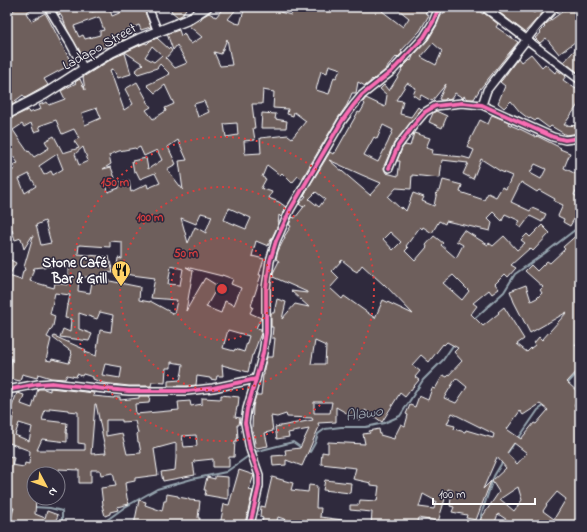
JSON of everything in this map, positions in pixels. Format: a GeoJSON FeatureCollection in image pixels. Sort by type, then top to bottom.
{"type":"FeatureCollection","features":[{"type":"Feature","properties":{"kind":"main road","name":"Ladapo Street"},"geometry":{"type":"LineString","coordinates":[[7,114],[45,94],[112,52],[132,42],[187,20],[208,7]]}},
{"type":"Feature","properties":{"kind":"street"},"geometry":{"type":"LineString","coordinates":[[48,7],[84,69]]}},
{"type":"Feature","properties":{"kind":"street"},"geometry":{"type":"LineString","coordinates":[[148,7],[158,32]]}},
{"type":"Feature","properties":{"kind":"street"},"geometry":{"type":"LineString","coordinates":[[250,525],[259,486],[259,475],[250,449],[245,423],[246,410],[263,353],[266,333],[266,288],[270,261],[276,241],[290,210],[342,121],[362,95],[392,71],[424,37],[433,22],[439,7]]}},
{"type":"Feature","properties":{"kind":"street"},"geometry":{"type":"LineString","coordinates":[[484,7],[580,80]]}},
{"type":"Feature","properties":{"kind":"street"},"geometry":{"type":"LineString","coordinates":[[482,105],[487,90],[538,25],[555,7]]}},
{"type":"Feature","properties":{"kind":"street"},"geometry":{"type":"LineString","coordinates":[[389,168],[398,146],[425,112],[435,106],[462,103],[482,105],[553,137],[565,140],[580,138]]}},
{"type":"Feature","properties":{"kind":"street"},"geometry":{"type":"LineString","coordinates":[[7,390],[52,383],[129,391],[187,391],[213,388],[256,379]]}},
{"type":"Feature","properties":{"kind":"building"},"geometry":{"type":"Polygon","coordinates":[[[18,7],[34,7],[26,13],[31,21],[45,13],[72,64],[44,79],[48,85],[25,98],[23,95],[15,101],[16,103],[7,107],[7,15],[18,7]]]}},
{"type":"Feature","properties":{"kind":"building"},"geometry":{"type":"Polygon","coordinates":[[[54,7],[87,7],[88,9],[90,8],[92,12],[109,7],[112,16],[124,11],[123,9],[127,7],[143,7],[151,27],[141,30],[139,25],[122,32],[125,39],[110,46],[82,55],[63,19],[60,14],[59,15],[54,7]],[[99,17],[74,26],[79,37],[83,35],[85,39],[100,35],[100,31],[104,30],[99,17]]]}},
{"type":"Feature","properties":{"kind":"building"},"geometry":{"type":"Polygon","coordinates":[[[173,7],[187,7],[182,15],[178,17],[171,11],[173,7]]]}},
{"type":"Feature","properties":{"kind":"building"},"geometry":{"type":"Polygon","coordinates":[[[224,7],[238,7],[228,19],[240,24],[245,7],[281,7],[280,12],[291,15],[293,7],[386,7],[382,11],[403,27],[409,18],[399,10],[402,7],[431,7],[425,13],[429,15],[420,31],[401,51],[402,53],[397,58],[396,57],[385,70],[365,86],[358,82],[356,93],[352,93],[347,105],[302,179],[298,176],[292,183],[282,173],[280,175],[267,165],[262,177],[266,179],[261,188],[272,192],[269,198],[286,207],[281,217],[279,215],[278,225],[268,246],[256,241],[252,256],[264,259],[259,275],[261,275],[251,306],[253,307],[250,313],[261,318],[256,328],[261,329],[261,333],[252,355],[248,372],[222,365],[223,376],[217,376],[216,380],[197,376],[196,385],[187,386],[168,386],[168,381],[180,380],[183,364],[171,362],[171,368],[166,368],[165,383],[152,382],[151,386],[129,386],[103,383],[93,379],[93,377],[83,374],[82,376],[77,374],[76,377],[67,375],[65,379],[51,378],[38,374],[37,378],[22,374],[20,381],[7,378],[12,359],[7,358],[7,258],[16,263],[9,276],[21,280],[23,271],[25,270],[24,267],[33,236],[24,249],[21,238],[15,240],[12,230],[7,233],[7,190],[11,187],[7,178],[7,173],[15,169],[13,165],[18,163],[7,148],[7,120],[28,110],[29,113],[41,109],[39,105],[47,102],[49,105],[65,99],[61,91],[76,83],[75,82],[80,79],[85,90],[83,77],[115,57],[125,53],[131,74],[118,78],[113,69],[110,70],[124,110],[133,104],[125,89],[137,82],[147,100],[146,101],[151,107],[146,110],[153,119],[166,111],[165,108],[174,104],[165,85],[155,93],[147,85],[170,74],[160,64],[157,68],[138,74],[135,71],[143,64],[125,52],[145,43],[147,44],[157,38],[172,51],[166,58],[175,68],[187,63],[177,45],[173,50],[167,34],[179,30],[181,36],[184,33],[191,44],[202,37],[189,26],[198,20],[200,21],[202,17],[209,13],[216,17],[224,7]],[[227,39],[221,54],[214,52],[220,66],[232,65],[227,39]],[[152,46],[145,57],[154,62],[162,55],[152,46]],[[329,65],[327,73],[321,71],[316,90],[329,94],[334,77],[336,78],[341,69],[329,65]],[[263,90],[262,104],[252,104],[255,128],[253,128],[255,140],[244,141],[245,154],[261,153],[260,138],[288,135],[292,138],[306,121],[294,112],[293,116],[287,114],[288,109],[273,108],[274,92],[263,90]],[[204,101],[194,104],[198,117],[209,112],[204,101]],[[97,108],[82,113],[85,125],[101,118],[97,108]],[[56,120],[39,126],[41,130],[34,132],[31,123],[24,127],[22,124],[13,130],[28,152],[29,151],[34,157],[49,148],[45,141],[54,136],[63,153],[79,148],[74,141],[79,138],[74,129],[62,134],[56,120]],[[237,123],[224,124],[226,137],[238,135],[237,123]],[[178,140],[168,147],[176,164],[167,169],[183,190],[179,161],[187,160],[178,140]],[[83,147],[75,154],[79,165],[88,161],[83,147]],[[140,147],[136,149],[119,151],[109,155],[111,164],[103,169],[111,167],[115,178],[106,182],[108,192],[119,188],[118,182],[129,180],[131,192],[147,184],[148,188],[160,183],[155,173],[140,179],[136,171],[134,172],[132,161],[146,158],[148,169],[162,160],[157,150],[144,156],[140,147]],[[57,154],[39,166],[44,175],[51,171],[53,175],[63,169],[57,154]],[[29,174],[19,179],[25,193],[36,186],[29,174]],[[229,208],[224,220],[246,229],[251,218],[229,208]],[[201,213],[196,224],[181,218],[188,243],[195,227],[206,233],[212,216],[201,213]],[[45,221],[36,225],[41,245],[51,243],[45,221]],[[110,241],[110,247],[79,245],[78,254],[109,257],[113,273],[106,272],[105,280],[140,287],[139,300],[150,301],[174,314],[177,300],[151,298],[155,278],[116,273],[118,258],[122,259],[122,242],[110,241]],[[68,264],[34,268],[30,281],[54,288],[55,283],[68,285],[68,264]],[[171,266],[168,284],[180,285],[183,269],[171,266]],[[186,267],[193,271],[186,311],[205,278],[218,286],[206,307],[221,313],[225,301],[234,305],[241,288],[231,284],[233,279],[186,267]],[[93,276],[79,278],[78,291],[90,293],[93,276]],[[55,293],[50,314],[55,316],[53,326],[47,337],[51,339],[46,360],[51,361],[52,359],[69,363],[72,354],[72,352],[53,338],[54,336],[96,356],[100,330],[111,332],[113,315],[100,312],[97,319],[79,313],[79,329],[92,334],[89,341],[60,337],[63,329],[70,332],[71,319],[65,318],[70,295],[55,293]],[[228,330],[223,348],[234,351],[235,349],[244,352],[249,336],[228,330]],[[105,364],[102,375],[120,378],[122,367],[105,364]]]}},
{"type":"Feature","properties":{"kind":"building"},"geometry":{"type":"Polygon","coordinates":[[[448,7],[473,7],[483,14],[484,13],[498,24],[496,27],[518,42],[480,89],[474,99],[468,99],[464,96],[463,98],[455,93],[451,99],[439,99],[446,84],[432,101],[421,95],[419,99],[413,95],[416,88],[407,83],[396,100],[403,101],[400,114],[411,117],[418,107],[421,110],[394,143],[384,166],[386,173],[398,176],[400,161],[397,161],[402,148],[405,145],[410,146],[414,133],[430,138],[426,148],[433,150],[432,154],[470,159],[474,150],[467,147],[480,120],[488,124],[492,115],[570,153],[564,168],[580,176],[580,187],[578,186],[574,195],[580,198],[580,216],[577,214],[570,226],[563,222],[564,219],[558,216],[563,205],[554,201],[555,199],[539,190],[537,192],[521,182],[511,202],[530,211],[532,208],[546,214],[542,222],[530,216],[521,228],[517,225],[520,221],[505,214],[502,221],[493,212],[487,218],[492,223],[490,231],[446,221],[445,224],[439,221],[432,233],[423,227],[422,229],[420,227],[406,246],[408,248],[405,251],[415,261],[434,236],[443,243],[441,245],[456,258],[463,245],[456,241],[464,230],[488,245],[489,243],[493,246],[504,236],[517,250],[525,243],[521,240],[527,234],[530,237],[542,225],[550,233],[533,251],[530,248],[511,265],[516,268],[508,277],[505,274],[495,284],[499,289],[492,294],[489,290],[473,303],[477,306],[471,314],[483,326],[504,307],[524,339],[517,344],[527,352],[535,345],[534,343],[539,337],[542,340],[567,312],[530,333],[510,291],[526,285],[531,301],[537,298],[542,293],[540,290],[543,287],[525,271],[531,265],[537,271],[547,261],[550,263],[565,249],[563,247],[580,232],[580,255],[577,257],[580,260],[580,339],[575,345],[580,350],[580,368],[567,382],[580,394],[580,398],[574,405],[580,409],[580,446],[577,451],[580,454],[580,522],[578,525],[547,525],[539,519],[535,525],[511,525],[512,523],[498,514],[494,525],[480,520],[499,492],[492,481],[506,468],[497,457],[483,489],[491,481],[476,520],[466,518],[467,515],[452,512],[454,507],[450,506],[452,490],[448,489],[438,522],[418,518],[416,525],[371,525],[372,512],[350,510],[350,505],[359,505],[360,500],[377,501],[379,486],[353,479],[356,468],[321,464],[322,452],[328,453],[328,442],[365,444],[363,434],[379,429],[380,435],[394,439],[395,434],[401,424],[405,426],[408,415],[406,414],[410,405],[415,407],[419,396],[428,400],[432,388],[435,389],[443,375],[447,377],[462,361],[454,352],[458,348],[447,342],[444,345],[443,344],[429,362],[421,355],[412,365],[420,371],[415,377],[419,380],[405,397],[400,393],[382,422],[365,410],[359,420],[336,407],[336,422],[318,423],[319,427],[302,466],[286,460],[286,465],[273,466],[272,456],[286,455],[285,450],[300,448],[309,429],[288,433],[289,437],[277,439],[275,427],[313,420],[312,418],[287,417],[286,414],[277,417],[271,416],[273,431],[265,433],[268,446],[256,448],[252,428],[253,406],[256,395],[261,395],[264,368],[267,357],[273,357],[275,338],[272,338],[273,327],[271,327],[271,313],[274,313],[277,299],[286,302],[282,319],[295,304],[309,307],[291,291],[307,292],[273,277],[273,273],[279,261],[276,259],[278,251],[291,226],[289,225],[292,217],[295,218],[306,204],[303,207],[299,204],[306,196],[304,195],[330,152],[333,154],[334,152],[335,153],[358,112],[360,113],[365,104],[363,102],[366,98],[385,107],[387,95],[380,89],[384,85],[389,91],[402,70],[401,69],[410,60],[411,61],[413,56],[428,40],[448,7]],[[433,43],[421,57],[436,65],[442,51],[433,43]],[[383,125],[377,139],[374,137],[364,155],[378,162],[393,130],[383,125]],[[481,159],[473,179],[463,174],[468,163],[442,160],[440,178],[412,175],[411,189],[396,188],[388,197],[401,209],[402,207],[406,211],[413,193],[424,197],[422,201],[434,206],[437,191],[440,191],[443,180],[462,185],[460,192],[484,200],[488,193],[496,197],[502,187],[506,189],[512,176],[500,171],[481,159]],[[329,160],[370,195],[381,183],[329,160]],[[535,164],[530,173],[541,179],[546,169],[535,164]],[[316,192],[309,199],[319,207],[325,199],[316,192]],[[390,232],[383,239],[393,250],[401,242],[390,232]],[[342,260],[332,271],[339,278],[330,288],[342,299],[344,296],[375,318],[383,300],[413,314],[384,284],[362,265],[357,272],[342,260]],[[453,275],[443,283],[462,300],[469,291],[453,275]],[[315,341],[311,364],[325,364],[326,346],[315,341]],[[456,378],[444,398],[456,403],[467,387],[456,378]],[[314,402],[314,413],[330,413],[332,402],[314,402]],[[540,404],[523,415],[520,411],[507,429],[521,439],[534,423],[536,424],[548,410],[540,404]],[[452,413],[447,424],[455,426],[454,429],[465,432],[466,430],[493,438],[494,434],[452,413]],[[514,443],[507,453],[517,464],[527,453],[514,443]],[[518,487],[500,499],[514,511],[522,500],[518,487]],[[557,492],[543,511],[554,519],[566,499],[557,492]],[[423,494],[419,507],[434,509],[436,501],[423,494]]]}},
{"type":"Feature","properties":{"kind":"building"},"geometry":{"type":"Polygon","coordinates":[[[492,7],[502,7],[506,11],[509,7],[527,7],[534,13],[540,7],[548,7],[525,32],[492,7]]]}},
{"type":"Feature","properties":{"kind":"building"},"geometry":{"type":"Polygon","coordinates":[[[564,7],[578,7],[580,10],[580,38],[559,54],[546,38],[540,43],[535,38],[541,33],[540,32],[547,23],[566,9],[564,7]]]}},
{"type":"Feature","properties":{"kind":"building"},"geometry":{"type":"Polygon","coordinates":[[[580,44],[580,74],[564,62],[580,44]]]}},
{"type":"Feature","properties":{"kind":"building"},"geometry":{"type":"Polygon","coordinates":[[[531,54],[542,67],[545,64],[555,73],[557,70],[566,76],[563,80],[576,89],[580,85],[580,102],[564,125],[580,126],[580,133],[566,135],[551,126],[549,128],[537,119],[535,121],[530,118],[529,119],[520,112],[511,101],[504,108],[498,103],[505,86],[500,82],[518,58],[521,62],[531,54]]]}},
{"type":"Feature","properties":{"kind":"building"},"geometry":{"type":"Polygon","coordinates":[[[436,111],[447,116],[442,128],[429,122],[433,113],[436,111]]]}},
{"type":"Feature","properties":{"kind":"building"},"geometry":{"type":"Polygon","coordinates":[[[262,113],[276,114],[275,119],[287,121],[286,128],[261,128],[262,113]]]}},
{"type":"Feature","properties":{"kind":"building"},"geometry":{"type":"Polygon","coordinates":[[[50,388],[94,393],[93,396],[114,398],[120,397],[120,400],[139,398],[139,396],[150,396],[149,403],[135,404],[136,414],[179,410],[178,402],[190,401],[191,406],[202,404],[202,398],[221,399],[221,395],[239,397],[235,417],[240,418],[239,425],[237,425],[238,438],[237,441],[235,441],[234,457],[229,457],[229,467],[213,467],[213,459],[194,461],[195,475],[163,481],[161,472],[175,470],[176,443],[154,449],[158,475],[135,478],[135,481],[125,483],[129,504],[117,507],[118,510],[110,512],[110,514],[105,516],[102,505],[101,488],[116,486],[113,473],[101,475],[100,470],[91,470],[91,483],[79,483],[79,470],[66,469],[66,466],[26,466],[26,506],[36,506],[35,514],[45,518],[47,511],[58,515],[54,525],[9,525],[14,508],[7,507],[7,462],[9,456],[14,458],[12,465],[24,467],[25,463],[29,464],[30,451],[7,442],[7,423],[11,425],[14,414],[7,411],[7,404],[12,406],[18,393],[24,395],[21,404],[32,408],[38,389],[50,391],[50,388]],[[96,404],[91,454],[106,453],[96,404]],[[50,408],[50,410],[45,410],[42,420],[67,423],[67,442],[42,439],[37,450],[85,450],[85,444],[78,443],[78,412],[50,408]],[[106,420],[106,436],[122,433],[127,454],[141,453],[135,421],[122,422],[122,420],[106,420]],[[19,423],[15,435],[29,441],[32,427],[19,423]],[[196,435],[182,436],[184,447],[197,446],[196,435]]]}},
{"type":"Feature","properties":{"kind":"building"},"geometry":{"type":"Polygon","coordinates":[[[239,470],[254,475],[249,490],[253,491],[245,523],[241,521],[240,525],[220,525],[224,504],[229,505],[239,470]]]}},
{"type":"Feature","properties":{"kind":"building"},"geometry":{"type":"Polygon","coordinates":[[[215,476],[228,477],[228,499],[205,495],[206,490],[204,490],[207,477],[215,479],[215,476]]]}},
{"type":"Feature","properties":{"kind":"building"},"geometry":{"type":"Polygon","coordinates":[[[272,477],[293,483],[291,490],[308,492],[309,485],[317,486],[316,508],[321,508],[320,517],[358,522],[358,525],[292,525],[293,522],[278,517],[276,525],[261,525],[263,518],[260,517],[261,506],[265,507],[272,477]]]}},
{"type":"Feature","properties":{"kind":"building"},"geometry":{"type":"Polygon","coordinates":[[[325,480],[351,483],[350,493],[323,490],[325,480]]]}},
{"type":"Feature","properties":{"kind":"building"},"geometry":{"type":"Polygon","coordinates":[[[167,494],[189,500],[200,501],[198,518],[200,518],[199,525],[134,525],[139,500],[146,502],[145,505],[162,511],[167,494]]]}},
{"type":"Feature","properties":{"kind":"waterway","name":"Alawo"},"geometry":{"type":"LineString","coordinates":[[473,320],[504,292],[515,274],[580,226]]}},
{"type":"Feature","properties":{"kind":"waterway","name":"Alawo"},"geometry":{"type":"LineString","coordinates":[[307,450],[310,452],[318,434],[325,429],[341,427],[366,427],[384,423],[400,416],[423,380],[443,360],[454,344]]}},
{"type":"Feature","properties":{"kind":"waterway"},"geometry":{"type":"LineString","coordinates":[[567,384],[580,370]]}},
{"type":"Feature","properties":{"kind":"waterway"},"geometry":{"type":"LineString","coordinates":[[518,439],[538,410],[545,405]]}},
{"type":"Feature","properties":{"kind":"waterway","name":"Alawo"},"geometry":{"type":"LineString","coordinates":[[100,525],[125,507],[157,489],[192,479],[226,472],[254,452],[293,442],[303,449]]}},
{"type":"Feature","properties":{"kind":"waterway"},"geometry":{"type":"LineString","coordinates":[[506,455],[515,442]]}},
{"type":"Feature","properties":{"kind":"waterway"},"geometry":{"type":"LineString","coordinates":[[481,525],[481,515],[494,476],[503,461]]}},
{"type":"Feature","properties":{"kind":"waterway","name":"Alawo"},"geometry":{"type":"LineString","coordinates":[[7,523],[13,506]]}},
{"type":"Feature","properties":{"kind":"waterway","name":"Alawo"},"geometry":{"type":"LineString","coordinates":[[34,507],[50,508],[62,511],[62,524],[69,525]]}},
{"type":"Feature","properties":{"kind":"cycle path"},"geometry":{"type":"LineString","coordinates":[[250,525],[259,486],[259,475],[250,449],[245,423],[247,409],[263,353],[266,333],[266,288],[270,261],[276,241],[290,210],[342,121],[362,95],[392,71],[424,37],[433,22],[439,7]]}},
{"type":"Feature","properties":{"kind":"cycle path"},"geometry":{"type":"LineString","coordinates":[[389,168],[398,146],[425,112],[435,106],[462,103],[482,105],[553,137],[565,140],[580,138]]}},
{"type":"Feature","properties":{"kind":"cycle path"},"geometry":{"type":"LineString","coordinates":[[7,390],[52,383],[129,391],[187,391],[213,388],[256,379]]}},
{"type":"Feature","properties":{"kind":"place","name":"Stone Café Bar & Grill"},"geometry":{"type":"Point","coordinates":[121,287]}}]}
